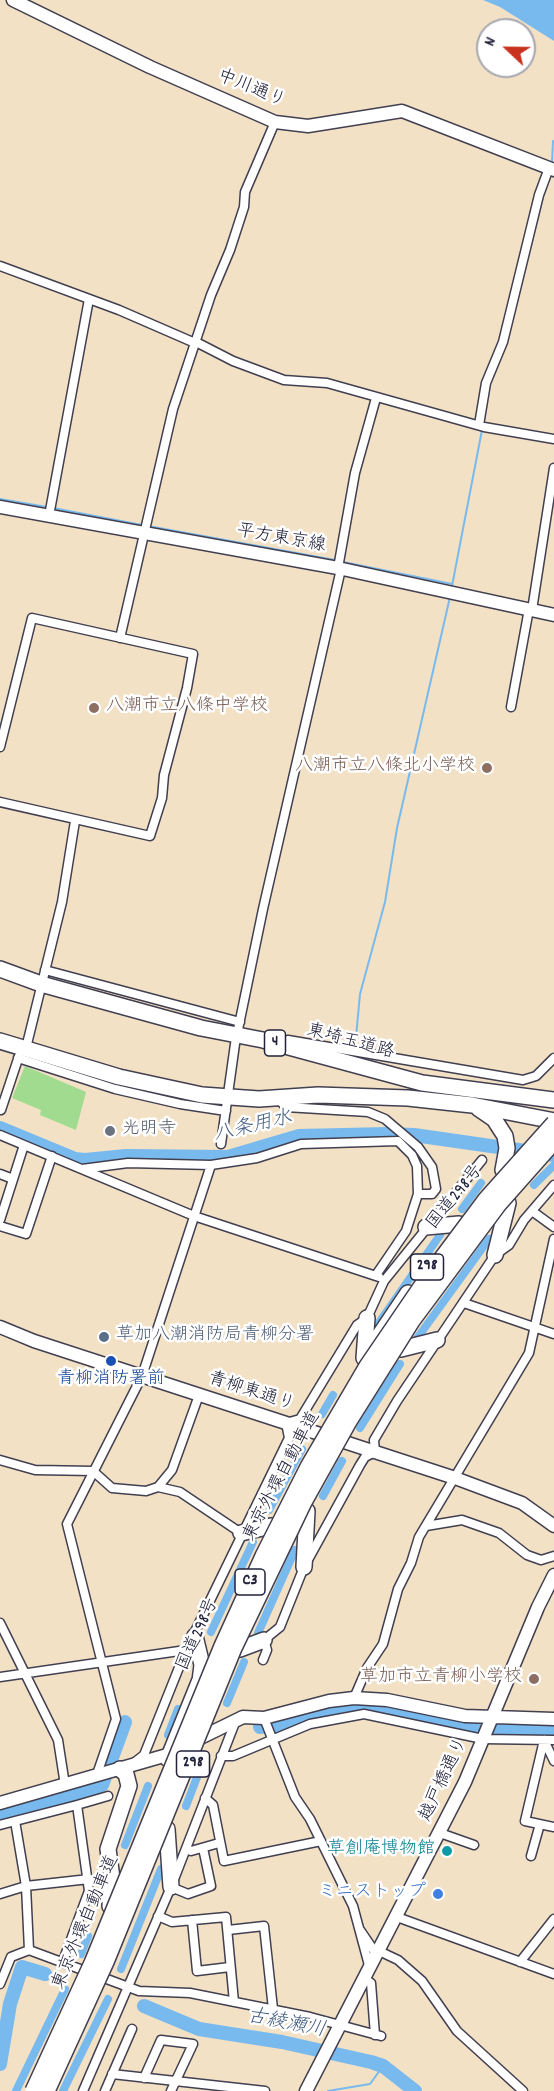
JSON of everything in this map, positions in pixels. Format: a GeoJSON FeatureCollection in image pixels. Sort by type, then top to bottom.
{"type":"FeatureCollection","features":[{"type":"Feature","properties":{"kind":"highway","name":"東埼玉道路"},"geometry":{"type":"LineString","coordinates":[[0,969],[43,977],[201,1029],[238,1029],[263,1040],[431,1085],[554,1101]]}},
{"type":"Feature","properties":{"kind":"highway"},"geometry":{"type":"LineString","coordinates":[[0,1041],[22,1051],[227,1104],[277,1098],[349,1095],[472,1105],[553,1119]]}},
{"type":"Feature","properties":{"kind":"highway"},"geometry":{"type":"LineString","coordinates":[[472,1105],[488,1114],[501,1128],[507,1148],[503,1170]]}},
{"type":"Feature","properties":{"kind":"highway","name":"国道298号"},"geometry":{"type":"LineString","coordinates":[[26,2091],[110,1906],[200,1681],[271,1526],[320,1434],[364,1359],[459,1224],[503,1170],[553,1119]]}},
{"type":"Feature","properties":{"kind":"highway","name":"東京外環自動車道"},"geometry":{"type":"LineString","coordinates":[[33,2091],[100,1943],[222,1646],[263,1556],[309,1465],[367,1366],[427,1278],[486,1199],[553,1119]]}},
{"type":"Feature","properties":{"kind":"highway","name":"東京外環自動車道"},"geometry":{"type":"LineString","coordinates":[[47,2091],[106,1962],[234,1648],[304,1502],[348,1423],[412,1322],[499,1204],[554,1142]]}},
{"type":"Feature","properties":{"kind":"highway","name":"298"},"geometry":{"type":"LineString","coordinates":[[53,2091],[106,1978],[240,1650],[307,1511],[344,1442],[401,1349],[466,1255],[554,1150]]}},
{"type":"Feature","properties":{"kind":"highway"},"geometry":{"type":"LineString","coordinates":[[495,1255],[508,1203]]}},
{"type":"Feature","properties":{"kind":"highway"},"geometry":{"type":"LineString","coordinates":[[426,1227],[459,1224]]}},
{"type":"Feature","properties":{"kind":"highway"},"geometry":{"type":"LineString","coordinates":[[364,1359],[367,1318]]}},
{"type":"Feature","properties":{"kind":"highway"},"geometry":{"type":"LineString","coordinates":[[401,1349],[437,1340]]}},
{"type":"Feature","properties":{"kind":"highway"},"geometry":{"type":"LineString","coordinates":[[304,1567],[307,1511]]}},
{"type":"Feature","properties":{"kind":"highway"},"geometry":{"type":"LineString","coordinates":[[241,1533],[271,1526]]}},
{"type":"Feature","properties":{"kind":"highway"},"geometry":{"type":"LineString","coordinates":[[240,1650],[264,1640]]}},
{"type":"Feature","properties":{"kind":"highway"},"geometry":{"type":"LineString","coordinates":[[190,1643],[202,1665],[200,1681]]}},
{"type":"Feature","properties":{"kind":"highway"},"geometry":{"type":"LineString","coordinates":[[110,1906],[112,1878],[108,1849],[129,1786],[123,1768]]}},
{"type":"Feature","properties":{"kind":"highway"},"geometry":{"type":"LineString","coordinates":[[167,1829],[171,1887]]}},
{"type":"Feature","properties":{"kind":"street","name":"中川通り"},"geometry":{"type":"LineString","coordinates":[[13,0],[150,67],[275,122],[308,126],[402,111],[551,169]]}},
{"type":"Feature","properties":{"kind":"street"},"geometry":{"type":"LineString","coordinates":[[120,638],[173,409],[233,241],[244,207],[245,192],[275,122]]}},
{"type":"Feature","properties":{"kind":"street"},"geometry":{"type":"LineString","coordinates":[[479,425],[486,383],[503,342],[539,195],[551,169]]}},
{"type":"Feature","properties":{"kind":"street"},"geometry":{"type":"LineString","coordinates":[[0,266],[89,299],[196,342],[233,361],[284,380],[327,383],[479,425],[554,439]]}},
{"type":"Feature","properties":{"kind":"street"},"geometry":{"type":"LineString","coordinates":[[49,516],[89,299]]}},
{"type":"Feature","properties":{"kind":"street"},"geometry":{"type":"LineString","coordinates":[[221,1144],[238,1029],[339,569],[355,473],[376,398]]}},
{"type":"Feature","properties":{"kind":"street"},"geometry":{"type":"LineString","coordinates":[[511,707],[531,610],[554,468]]}},
{"type":"Feature","properties":{"kind":"street","name":"平方東京線"},"geometry":{"type":"LineString","coordinates":[[0,507],[339,569],[554,615]]}},
{"type":"Feature","properties":{"kind":"street"},"geometry":{"type":"LineString","coordinates":[[0,747],[32,618],[193,654],[187,688],[162,783],[162,798],[150,836],[75,821],[0,802]]}},
{"type":"Feature","properties":{"kind":"street"},"geometry":{"type":"LineString","coordinates":[[1,1110],[35,1018],[35,1009],[62,902],[75,821]]}},
{"type":"Feature","properties":{"kind":"street"},"geometry":{"type":"LineString","coordinates":[[263,1040],[290,1040],[524,1080],[536,1076],[554,1058]]}},
{"type":"Feature","properties":{"kind":"street"},"geometry":{"type":"LineString","coordinates":[[277,1098],[286,1107],[368,1112],[386,1119],[418,1147],[432,1167],[436,1189],[432,1194],[418,1194]]}},
{"type":"Feature","properties":{"kind":"street"},"geometry":{"type":"LineString","coordinates":[[0,1135],[194,1216],[376,1275],[384,1281]]}},
{"type":"Feature","properties":{"kind":"street"},"geometry":{"type":"LineString","coordinates":[[82,1169],[128,1163],[211,1165],[257,1158],[302,1144],[398,1142],[412,1155],[417,1166],[418,1194],[406,1231],[376,1275]]}},
{"type":"Feature","properties":{"kind":"street"},"geometry":{"type":"LineString","coordinates":[[0,1220],[24,1145]]}},
{"type":"Feature","properties":{"kind":"street"},"geometry":{"type":"LineString","coordinates":[[0,1226],[26,1234],[52,1156]]}},
{"type":"Feature","properties":{"kind":"street"},"geometry":{"type":"LineString","coordinates":[[123,1768],[144,1755],[197,1627],[241,1533],[290,1438],[286,1423],[300,1419],[357,1325],[367,1318],[384,1281],[482,1160]]}},
{"type":"Feature","properties":{"kind":"street"},"geometry":{"type":"LineString","coordinates":[[96,1776],[116,1719],[67,1524],[142,1376],[211,1165]]}},
{"type":"Feature","properties":{"kind":"street"},"geometry":{"type":"LineString","coordinates":[[0,1174],[13,1179]]}},
{"type":"Feature","properties":{"kind":"street"},"geometry":{"type":"LineString","coordinates":[[263,1660],[267,1650],[264,1640],[280,1627],[304,1567],[360,1465],[365,1457],[375,1452],[373,1445],[378,1432],[495,1255],[509,1245],[532,1211],[554,1185]]}},
{"type":"Feature","properties":{"kind":"street"},"geometry":{"type":"LineString","coordinates":[[532,1211],[554,1227]]}},
{"type":"Feature","properties":{"kind":"street"},"geometry":{"type":"LineString","coordinates":[[354,1698],[367,1668],[383,1644],[398,1588],[426,1526],[529,1353],[554,1239]]}},
{"type":"Feature","properties":{"kind":"street"},"geometry":{"type":"LineString","coordinates":[[464,1303],[554,1334]]}},
{"type":"Feature","properties":{"kind":"street","name":"青柳東通り"},"geometry":{"type":"LineString","coordinates":[[0,1327],[199,1395],[455,1478],[522,1503],[554,1526]]}},
{"type":"Feature","properties":{"kind":"street"},"geometry":{"type":"LineString","coordinates":[[158,1487],[172,1470],[199,1395]]}},
{"type":"Feature","properties":{"kind":"street"},"geometry":{"type":"LineString","coordinates":[[0,1460],[35,1470],[93,1471],[112,1488],[146,1491],[158,1487],[180,1491],[241,1533]]}},
{"type":"Feature","properties":{"kind":"street"},"geometry":{"type":"LineString","coordinates":[[426,1526],[462,1520],[499,1533],[527,1555],[541,1560],[554,1556]]}},
{"type":"Feature","properties":{"kind":"street","name":"越戸橋通り"},"geometry":{"type":"LineString","coordinates":[[306,2091],[440,1833],[554,1575]]}},
{"type":"Feature","properties":{"kind":"street"},"geometry":{"type":"LineString","coordinates":[[0,1623],[58,1740],[65,1785]]}},
{"type":"Feature","properties":{"kind":"street"},"geometry":{"type":"LineString","coordinates":[[0,1677],[102,1663],[190,1643]]}},
{"type":"Feature","properties":{"kind":"street"},"geometry":{"type":"LineString","coordinates":[[0,1803],[169,1757],[236,1719],[264,1718],[329,1701],[354,1698],[387,1700],[453,1714],[492,1719],[554,1719]]}},
{"type":"Feature","properties":{"kind":"street"},"geometry":{"type":"LineString","coordinates":[[221,1756],[233,1756],[310,1724],[364,1714],[484,1737],[554,1740]]}},
{"type":"Feature","properties":{"kind":"street"},"geometry":{"type":"LineString","coordinates":[[0,1984],[11,1957],[29,1950],[139,1991],[180,1992],[273,2009],[378,2036],[371,1983],[367,1974],[353,1906],[296,1797],[264,1718]]}},
{"type":"Feature","properties":{"kind":"street"},"geometry":{"type":"LineString","coordinates":[[83,2091],[171,1887],[236,1719]]}},
{"type":"Feature","properties":{"kind":"street"},"geometry":{"type":"LineString","coordinates":[[544,1740],[554,1761]]}},
{"type":"Feature","properties":{"kind":"street"},"geometry":{"type":"LineString","coordinates":[[544,1740],[525,1821],[554,1827]]}},
{"type":"Feature","properties":{"kind":"street"},"geometry":{"type":"LineString","coordinates":[[0,1826],[108,1796]]}},
{"type":"Feature","properties":{"kind":"street"},"geometry":{"type":"LineString","coordinates":[[205,1798],[213,1805],[224,1861],[321,1841]]}},
{"type":"Feature","properties":{"kind":"street"},"geometry":{"type":"LineString","coordinates":[[63,1961],[89,1891],[77,1805]]}},
{"type":"Feature","properties":{"kind":"street"},"geometry":{"type":"LineString","coordinates":[[15,1821],[26,1886],[29,1950]]}},
{"type":"Feature","properties":{"kind":"street"},"geometry":{"type":"LineString","coordinates":[[531,1856],[540,1824]]}},
{"type":"Feature","properties":{"kind":"street"},"geometry":{"type":"LineString","coordinates":[[440,1833],[474,1845]]}},
{"type":"Feature","properties":{"kind":"street"},"geometry":{"type":"LineString","coordinates":[[186,1849],[191,1851],[219,1843]]}},
{"type":"Feature","properties":{"kind":"street"},"geometry":{"type":"LineString","coordinates":[[171,1887],[188,1894],[211,1886],[203,1848]]}},
{"type":"Feature","properties":{"kind":"street"},"geometry":{"type":"LineString","coordinates":[[0,1894],[26,1886],[89,1879]]}},
{"type":"Feature","properties":{"kind":"street"},"geometry":{"type":"LineString","coordinates":[[158,1916],[172,1922],[226,1917],[234,2002]]}},
{"type":"Feature","properties":{"kind":"street"},"geometry":{"type":"LineString","coordinates":[[397,1917],[554,1974]]}},
{"type":"Feature","properties":{"kind":"street"},"geometry":{"type":"LineString","coordinates":[[520,1962],[554,1919]]}},
{"type":"Feature","properties":{"kind":"street"},"geometry":{"type":"LineString","coordinates":[[192,1920],[197,1971],[231,1967]]}},
{"type":"Feature","properties":{"kind":"street"},"geometry":{"type":"LineString","coordinates":[[228,1930],[264,1926],[273,2009]]}},
{"type":"Feature","properties":{"kind":"street"},"geometry":{"type":"LineString","coordinates":[[358,1927],[378,1953],[398,1960],[422,1981],[457,2031],[524,2091]]}},
{"type":"Feature","properties":{"kind":"street"},"geometry":{"type":"LineString","coordinates":[[105,2091],[132,2029]]}},
{"type":"Feature","properties":{"kind":"street"},"geometry":{"type":"LineString","coordinates":[[144,2078],[161,2040],[193,2044],[171,2091]]}},
{"type":"Feature","properties":{"kind":"street"},"geometry":{"type":"LineString","coordinates":[[112,2074],[238,2090],[265,2091]]}},
{"type":"Feature","properties":{"kind":"green space"},"geometry":{"type":"Polygon","coordinates":[[[25,1066],[86,1092],[76,1130],[40,1115],[41,1110],[12,1098],[25,1066]]]}},
{"type":"Feature","properties":{"kind":"water"},"geometry":{"type":"Polygon","coordinates":[[[483,0],[554,0],[554,41],[536,30],[536,18],[517,18],[483,0]]]}},
{"type":"Feature","properties":{"kind":"waterway"},"geometry":{"type":"LineString","coordinates":[[552,162],[553,141]]}},
{"type":"Feature","properties":{"kind":"waterway"},"geometry":{"type":"LineString","coordinates":[[517,301],[544,193]]}},
{"type":"Feature","properties":{"kind":"waterway"},"geometry":{"type":"LineString","coordinates":[[500,359],[506,345]]}},
{"type":"Feature","properties":{"kind":"waterway"},"geometry":{"type":"LineString","coordinates":[[484,421],[487,400]]}},
{"type":"Feature","properties":{"kind":"waterway"},"geometry":{"type":"LineString","coordinates":[[452,586],[482,430]]}},
{"type":"Feature","properties":{"kind":"waterway"},"geometry":{"type":"LineString","coordinates":[[0,499],[47,507]]}},
{"type":"Feature","properties":{"kind":"waterway"},"geometry":{"type":"LineString","coordinates":[[53,508],[142,525]]}},
{"type":"Feature","properties":{"kind":"waterway"},"geometry":{"type":"LineString","coordinates":[[148,526],[335,560]]}},
{"type":"Feature","properties":{"kind":"waterway"},"geometry":{"type":"LineString","coordinates":[[343,562],[452,584]]}},
{"type":"Feature","properties":{"kind":"waterway"},"geometry":{"type":"LineString","coordinates":[[356,1037],[360,994],[385,902],[397,828],[450,597]]}},
{"type":"Feature","properties":{"kind":"waterway","name":"八条用水"},"geometry":{"type":"LineString","coordinates":[[0,1128],[75,1159],[85,1160],[126,1156],[228,1157],[299,1136],[387,1134],[414,1135],[554,1155]]}},
{"type":"Feature","properties":{"kind":"waterway"},"geometry":{"type":"LineString","coordinates":[[534,1185],[554,1165]]}},
{"type":"Feature","properties":{"kind":"waterway"},"geometry":{"type":"LineString","coordinates":[[462,1209],[481,1183]]}},
{"type":"Feature","properties":{"kind":"waterway"},"geometry":{"type":"LineString","coordinates":[[376,1327],[440,1235]]}},
{"type":"Feature","properties":{"kind":"waterway"},"geometry":{"type":"LineString","coordinates":[[418,1337],[489,1239]]}},
{"type":"Feature","properties":{"kind":"waterway"},"geometry":{"type":"LineString","coordinates":[[360,1428],[400,1364]]}},
{"type":"Feature","properties":{"kind":"waterway"},"geometry":{"type":"LineString","coordinates":[[322,1414],[333,1395]]}},
{"type":"Feature","properties":{"kind":"waterway"},"geometry":{"type":"LineString","coordinates":[[269,1510],[302,1449]]}},
{"type":"Feature","properties":{"kind":"waterway"},"geometry":{"type":"LineString","coordinates":[[323,1496],[342,1461]]}},
{"type":"Feature","properties":{"kind":"waterway"},"geometry":{"type":"LineString","coordinates":[[211,1632],[253,1542]]}},
{"type":"Feature","properties":{"kind":"waterway"},"geometry":{"type":"LineString","coordinates":[[258,1633],[295,1550]]}},
{"type":"Feature","properties":{"kind":"waterway"},"geometry":{"type":"LineString","coordinates":[[227,1703],[244,1662]]}},
{"type":"Feature","properties":{"kind":"waterway"},"geometry":{"type":"LineString","coordinates":[[260,1727],[275,1726],[343,1705],[407,1711],[496,1730],[554,1728]]}},
{"type":"Feature","properties":{"kind":"waterway"},"geometry":{"type":"LineString","coordinates":[[168,1735],[178,1709]]}},
{"type":"Feature","properties":{"kind":"waterway"},"geometry":{"type":"LineString","coordinates":[[0,1815],[102,1785],[125,1722]]}},
{"type":"Feature","properties":{"kind":"waterway"},"geometry":{"type":"LineString","coordinates":[[186,1806],[199,1772]]}},
{"type":"Feature","properties":{"kind":"waterway"},"geometry":{"type":"LineString","coordinates":[[125,1845],[148,1786]]}},
{"type":"Feature","properties":{"kind":"waterway"},"geometry":{"type":"LineString","coordinates":[[121,1969],[161,1869]]}},
{"type":"Feature","properties":{"kind":"waterway"},"geometry":{"type":"LineString","coordinates":[[81,1954],[88,1936]]}},
{"type":"Feature","properties":{"kind":"waterway","name":"古綾瀬川"},"geometry":{"type":"LineString","coordinates":[[0,2064],[10,2004],[22,1967],[45,1974]]}},
{"type":"Feature","properties":{"kind":"waterway"},"geometry":{"type":"LineString","coordinates":[[16,2091],[65,1989]]}},
{"type":"Feature","properties":{"kind":"waterway"},"geometry":{"type":"LineString","coordinates":[[63,2091],[108,1999]]}},
{"type":"Feature","properties":{"kind":"waterway","name":"古綾瀬川"},"geometry":{"type":"LineString","coordinates":[[144,2006],[199,2029],[282,2042],[371,2062],[383,2066],[415,2091]]}},
{"type":"Feature","properties":{"kind":"waterway"},"geometry":{"type":"LineString","coordinates":[[328,2091],[370,2084],[383,2066]]}},
{"type":"Feature","properties":{"kind":"place","name":"八潮市立八條中学校"},"geometry":{"type":"Point","coordinates":[94,708]}},
{"type":"Feature","properties":{"kind":"place","name":"八潮市立八條北小学校"},"geometry":{"type":"Point","coordinates":[487,768]}},
{"type":"Feature","properties":{"kind":"place","name":"光明寺"},"geometry":{"type":"Point","coordinates":[110,1131]}},
{"type":"Feature","properties":{"kind":"place","name":"草加八潮消防局青柳分署"},"geometry":{"type":"Point","coordinates":[104,1337]}},
{"type":"Feature","properties":{"kind":"place","name":"青柳消防署前"},"geometry":{"type":"Point","coordinates":[111,1361]}},
{"type":"Feature","properties":{"kind":"place","name":"草加市立青柳小学校"},"geometry":{"type":"Point","coordinates":[534,1679]}},
{"type":"Feature","properties":{"kind":"place","name":"草創庵博物館"},"geometry":{"type":"Point","coordinates":[447,1851]}},
{"type":"Feature","properties":{"kind":"place","name":"ミニストップ"},"geometry":{"type":"Point","coordinates":[438,1894]}}]}
